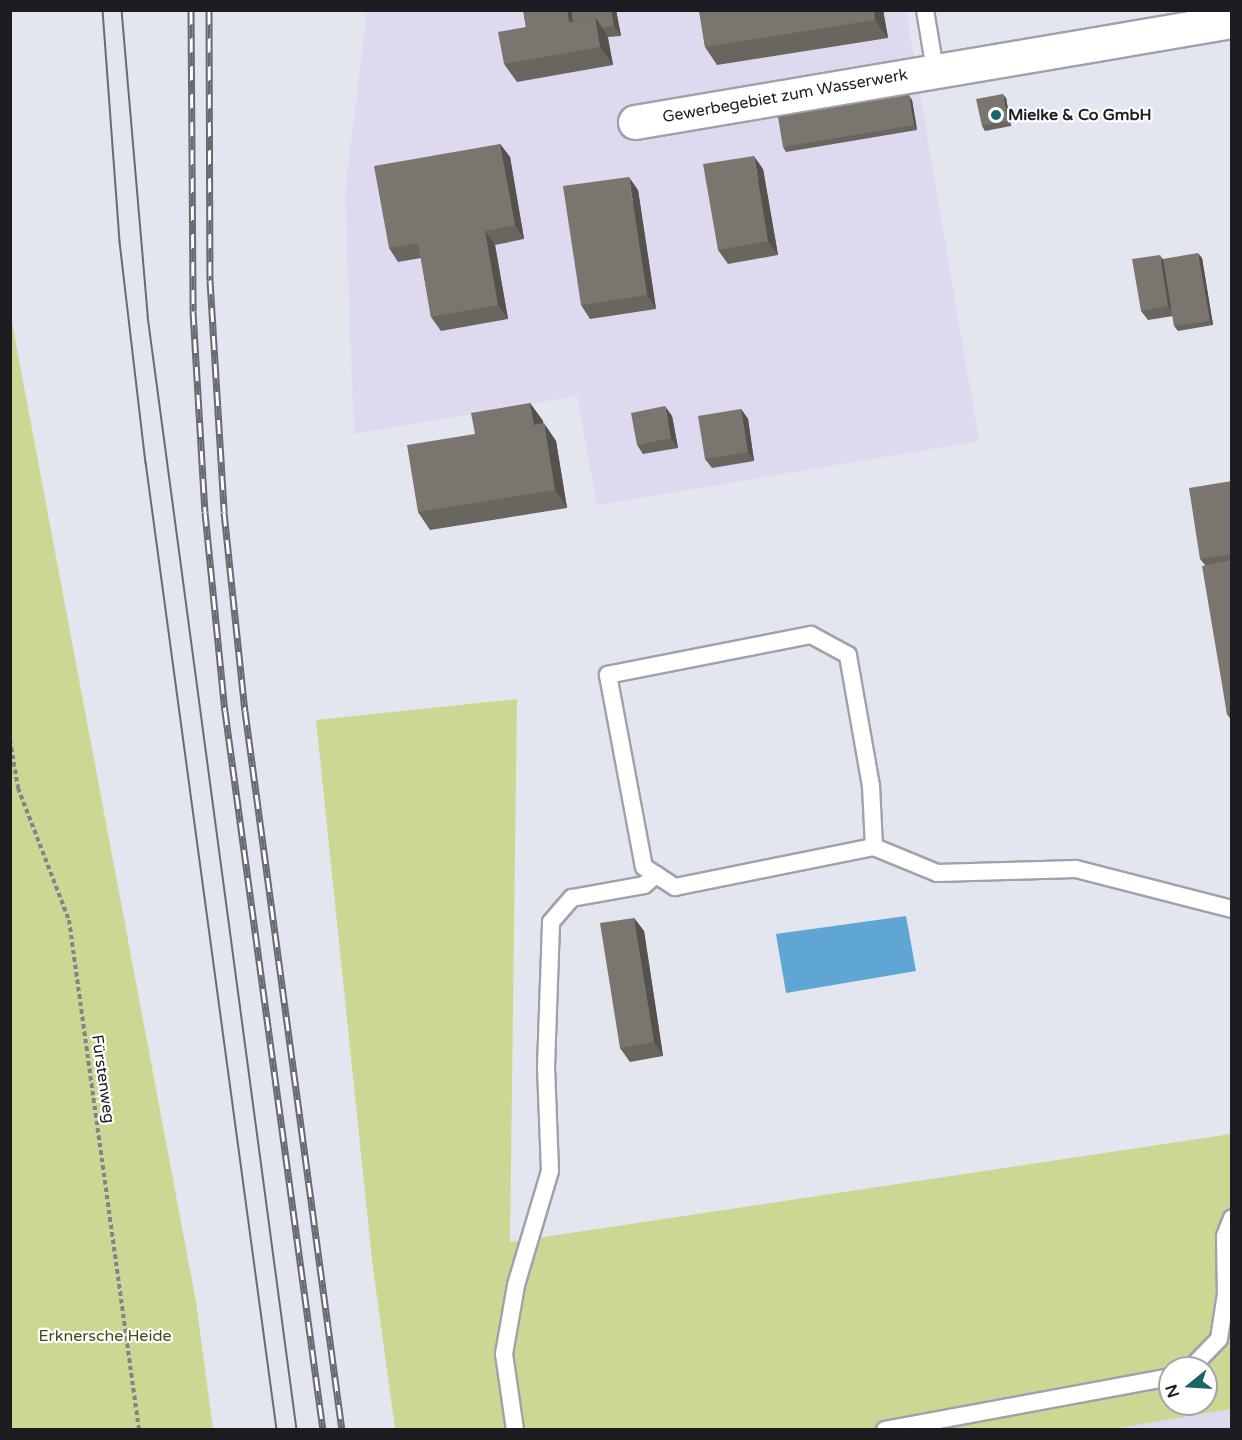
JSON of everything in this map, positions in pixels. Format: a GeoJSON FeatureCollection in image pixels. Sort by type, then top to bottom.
{"type":"FeatureCollection","features":[{"type":"Feature","properties":{"kind":"street","name":"Gewerbegebiet zum Wasserwerk"},"geometry":{"type":"LineString","coordinates":[[635,122],[1232,21]]}},
{"type":"Feature","properties":{"kind":"lane"},"geometry":{"type":"LineString","coordinates":[[926,10],[935,70]]}},
{"type":"Feature","properties":{"kind":"lane"},"geometry":{"type":"LineString","coordinates":[[874,847],[871,786],[848,655],[811,635],[608,675],[644,867],[675,887],[874,847],[937,873],[1076,868],[1232,909]]}},
{"type":"Feature","properties":{"kind":"lane"},"geometry":{"type":"LineString","coordinates":[[514,1430],[504,1354],[516,1285],[550,1171],[546,1067],[551,922],[572,898],[644,885],[656,875]]}},
{"type":"Feature","properties":{"kind":"lane"},"geometry":{"type":"LineString","coordinates":[[1203,1356],[1219,1339],[1226,1294],[1226,1236],[1232,1218]]}},
{"type":"Feature","properties":{"kind":"lane"},"geometry":{"type":"LineString","coordinates":[[885,1430],[1158,1379]]}},
{"type":"Feature","properties":{"kind":"path","name":"Fürstenweg"},"geometry":{"type":"LineString","coordinates":[[10,740],[18,788],[69,920],[139,1430]]}},
{"type":"Feature","properties":{"kind":"shaded area"},"geometry":{"type":"Polygon","coordinates":[[[367,11],[906,11],[979,441],[597,505],[577,396],[354,434],[345,193],[367,11]]]}},
{"type":"Feature","properties":{"kind":"shaded area"},"geometry":{"type":"Polygon","coordinates":[[[1231,1409],[1231,1429],[1108,1430],[1190,1416],[1218,1416],[1218,1411],[1231,1409]]]}},
{"type":"Feature","properties":{"kind":"green space","name":"Erknersche Heide"},"geometry":{"type":"Polygon","coordinates":[[[10,312],[196,1302],[213,1429],[11,1429],[10,312]]]}},
{"type":"Feature","properties":{"kind":"green space"},"geometry":{"type":"Polygon","coordinates":[[[517,699],[510,1242],[1231,1134],[1231,1409],[1218,1411],[1218,1356],[1158,1356],[1158,1416],[1190,1416],[1108,1430],[395,1429],[372,1260],[316,720],[517,699]]]}},
{"type":"Feature","properties":{"kind":"water"},"geometry":{"type":"Polygon","coordinates":[[[906,916],[916,971],[786,993],[776,934],[906,916]]]}},
{"type":"Feature","properties":{"kind":"building"},"geometry":{"type":"Polygon","coordinates":[[[523,10],[567,10],[569,22],[595,17],[600,47],[504,64],[498,32],[526,27],[523,10]]]}},
{"type":"Feature","properties":{"kind":"building"},"geometry":{"type":"Polygon","coordinates":[[[571,10],[611,10],[614,26],[602,27],[595,17],[573,21],[571,10]]]}},
{"type":"Feature","properties":{"kind":"building"},"geometry":{"type":"Polygon","coordinates":[[[699,10],[874,10],[875,20],[705,47],[699,10]]]}},
{"type":"Feature","properties":{"kind":"building","name":"Mielke & Co GmbH"},"geometry":{"type":"Polygon","coordinates":[[[1003,94],[1008,121],[982,126],[976,99],[1003,94]]]}},
{"type":"Feature","properties":{"kind":"building"},"geometry":{"type":"Polygon","coordinates":[[[909,95],[914,125],[783,147],[778,117],[909,95]]]}},
{"type":"Feature","properties":{"kind":"building"},"geometry":{"type":"Polygon","coordinates":[[[500,144],[515,225],[485,231],[498,305],[431,317],[418,243],[389,248],[374,166],[500,144]]]}},
{"type":"Feature","properties":{"kind":"building"},"geometry":{"type":"Polygon","coordinates":[[[754,156],[768,241],[718,250],[703,164],[754,156]]]}},
{"type":"Feature","properties":{"kind":"building"},"geometry":{"type":"Polygon","coordinates":[[[629,177],[647,295],[581,305],[563,186],[629,177]]]}},
{"type":"Feature","properties":{"kind":"building"},"geometry":{"type":"Polygon","coordinates":[[[1198,253],[1210,321],[1174,326],[1163,259],[1198,253]]]}},
{"type":"Feature","properties":{"kind":"building"},"geometry":{"type":"Polygon","coordinates":[[[1160,255],[1168,306],[1141,311],[1132,259],[1160,255]]]}},
{"type":"Feature","properties":{"kind":"building"},"geometry":{"type":"Polygon","coordinates":[[[530,403],[534,425],[544,423],[555,490],[418,512],[407,445],[475,434],[471,413],[530,403]]]}},
{"type":"Feature","properties":{"kind":"building"},"geometry":{"type":"Polygon","coordinates":[[[665,406],[671,438],[637,445],[631,413],[665,406]]]}},
{"type":"Feature","properties":{"kind":"building"},"geometry":{"type":"Polygon","coordinates":[[[741,409],[748,452],[705,459],[698,416],[741,409]]]}},
{"type":"Feature","properties":{"kind":"building"},"geometry":{"type":"Polygon","coordinates":[[[1232,481],[1232,554],[1200,559],[1189,488],[1232,481]]]}},
{"type":"Feature","properties":{"kind":"building"},"geometry":{"type":"Polygon","coordinates":[[[1232,560],[1232,713],[1227,714],[1202,566],[1232,560]]]}},
{"type":"Feature","properties":{"kind":"building"},"geometry":{"type":"Polygon","coordinates":[[[634,918],[654,1042],[620,1048],[600,923],[634,918]]]}},
{"type":"Feature","properties":{"kind":"tram line"},"geometry":{"type":"LineString","coordinates":[[103,10],[120,242],[146,462],[277,1430]]}},
{"type":"Feature","properties":{"kind":"tram line"},"geometry":{"type":"LineString","coordinates":[[122,10],[148,316],[297,1430]]}},
{"type":"Feature","properties":{"kind":"railway"},"geometry":{"type":"LineString","coordinates":[[191,10],[193,311],[205,512],[225,711],[323,1430]]}},
{"type":"Feature","properties":{"kind":"railway"},"geometry":{"type":"LineString","coordinates":[[209,10],[210,280],[224,512],[245,711],[342,1430]]}},
{"type":"Feature","properties":{"kind":"place","name":"Mielke & Co GmbH"},"geometry":{"type":"Point","coordinates":[996,115]}}]}
